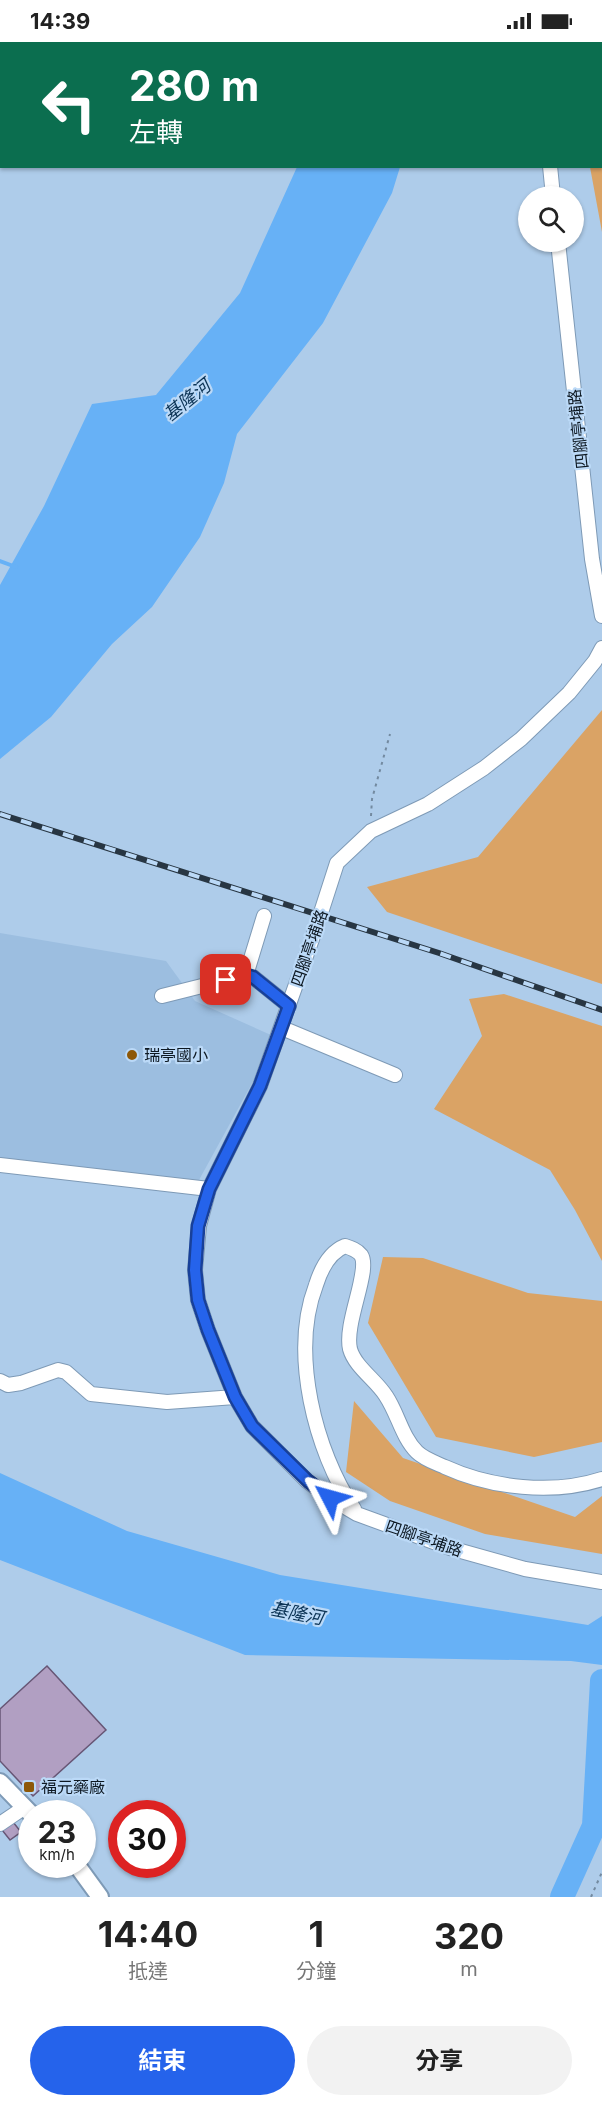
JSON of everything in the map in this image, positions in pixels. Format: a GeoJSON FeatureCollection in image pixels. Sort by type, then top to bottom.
{"type":"FeatureCollection","features":[{"type":"Feature","properties":{"kind":"main road"},"geometry":{"type":"LineString","coordinates":[[0,1782],[18,1801]]}},
{"type":"Feature","properties":{"kind":"main road"},"geometry":{"type":"LineString","coordinates":[[86,1878],[100,1897]]}},
{"type":"Feature","properties":{"kind":"street"},"geometry":{"type":"LineString","coordinates":[[550,168],[552,186]]}},
{"type":"Feature","properties":{"kind":"street","name":"四腳亭埔路"},"geometry":{"type":"LineString","coordinates":[[559,252],[592,559],[602,616]]}},
{"type":"Feature","properties":{"kind":"street","name":"四腳亭埔路"},"geometry":{"type":"LineString","coordinates":[[602,648],[595,661],[569,693],[521,739],[484,768],[428,804],[371,831],[337,863],[282,1028],[260,1086],[209,1189],[198,1226],[195,1270],[198,1300],[208,1330],[235,1397],[252,1426],[308,1481],[330,1498],[357,1514],[462,1552],[525,1569],[602,1582]]}},
{"type":"Feature","properties":{"kind":"street"},"geometry":{"type":"LineString","coordinates":[[246,975],[264,916]]}},
{"type":"Feature","properties":{"kind":"street"},"geometry":{"type":"LineString","coordinates":[[162,996],[246,975],[253,977],[289,1006]]}},
{"type":"Feature","properties":{"kind":"street"},"geometry":{"type":"LineString","coordinates":[[282,1028],[395,1075]]}},
{"type":"Feature","properties":{"kind":"street"},"geometry":{"type":"LineString","coordinates":[[0,1165],[209,1189]]}},
{"type":"Feature","properties":{"kind":"street"},"geometry":{"type":"LineString","coordinates":[[357,1514],[341,1490],[318,1431],[304,1361],[308,1304],[320,1272],[336,1250],[345,1246],[354,1249],[362,1256],[364,1268],[348,1335],[351,1352],[388,1398],[395,1417],[418,1453],[461,1474],[513,1487],[562,1486],[602,1479]]}},
{"type":"Feature","properties":{"kind":"street"},"geometry":{"type":"LineString","coordinates":[[0,1381],[8,1385],[21,1383],[58,1370],[66,1372],[91,1394],[167,1402],[235,1397]]}},
{"type":"Feature","properties":{"kind":"street"},"geometry":{"type":"LineString","coordinates":[[0,1824],[18,1816]]}},
{"type":"Feature","properties":{"kind":"path"},"geometry":{"type":"LineString","coordinates":[[371,831],[372,799],[390,734]]}},
{"type":"Feature","properties":{"kind":"path"},"geometry":{"type":"LineString","coordinates":[[591,1897],[602,1872]]}},
{"type":"Feature","properties":{"kind":"shaded area"},"geometry":{"type":"Polygon","coordinates":[[[590,168],[602,168],[602,232],[590,168]]]}},
{"type":"Feature","properties":{"kind":"shaded area"},"geometry":{"type":"Polygon","coordinates":[[[602,710],[602,984],[387,912],[367,887],[478,857],[602,710]]]}},
{"type":"Feature","properties":{"kind":"shaded area","name":"瑞亭國小"},"geometry":{"type":"Polygon","coordinates":[[[0,933],[166,961],[195,1001],[271,1035],[256,1076],[199,1180],[94,1173],[0,1158],[0,933]]]}},
{"type":"Feature","properties":{"kind":"shaded area"},"geometry":{"type":"Polygon","coordinates":[[[504,994],[602,1026],[602,1261],[575,1210],[550,1170],[434,1109],[482,1036],[469,999],[504,994]]]}},
{"type":"Feature","properties":{"kind":"shaded area"},"geometry":{"type":"Polygon","coordinates":[[[383,1257],[423,1258],[528,1293],[602,1301],[602,1442],[534,1457],[436,1437],[368,1323],[383,1257]]]}},
{"type":"Feature","properties":{"kind":"shaded area"},"geometry":{"type":"Polygon","coordinates":[[[354,1401],[403,1458],[575,1517],[602,1496],[602,1554],[485,1534],[390,1501],[346,1472],[354,1401]]]}},
{"type":"Feature","properties":{"kind":"water","name":"基隆河"},"geometry":{"type":"Polygon","coordinates":[[[297,168],[400,168],[392,193],[323,323],[237,434],[224,483],[200,537],[152,607],[112,644],[51,717],[0,759],[0,585],[44,506],[92,404],[156,395],[240,293],[297,168]]]}},
{"type":"Feature","properties":{"kind":"water","name":"基隆河"},"geometry":{"type":"Polygon","coordinates":[[[0,1473],[127,1531],[280,1575],[588,1625],[602,1616],[602,1665],[571,1661],[245,1655],[0,1560],[0,1473]]]}},
{"type":"Feature","properties":{"kind":"building"},"geometry":{"type":"Polygon","coordinates":[[[47,1666],[106,1730],[33,1796],[0,1761],[0,1709],[47,1666]]]}},
{"type":"Feature","properties":{"kind":"building"},"geometry":{"type":"Polygon","coordinates":[[[13,1822],[18,1828],[18,1834],[10,1840],[2,1830],[13,1822]]]}},
{"type":"Feature","properties":{"kind":"waterway"},"geometry":{"type":"LineString","coordinates":[[0,561],[16,567]]}},
{"type":"Feature","properties":{"kind":"waterway"},"geometry":{"type":"LineString","coordinates":[[562,1897],[594,1826],[602,1681]]}},
{"type":"Feature","properties":{"kind":"railway"},"geometry":{"type":"LineString","coordinates":[[0,814],[439,953],[602,1010]]}},
{"type":"Feature","properties":{"kind":"place","name":"瑞亭國小"},"geometry":{"type":"Point","coordinates":[132,1055]}},
{"type":"Feature","properties":{"kind":"place","name":"福元藥廠"},"geometry":{"type":"Point","coordinates":[29,1787]}},
{"type":"Feature","properties":{"kind":"route"},"geometry":{"type":"LineString","coordinates":[[226,980],[246,975],[253,977],[289,1006],[260,1086],[209,1189],[198,1226],[195,1270],[198,1300],[235,1397],[252,1426],[308,1481],[330,1498]]}}]}
